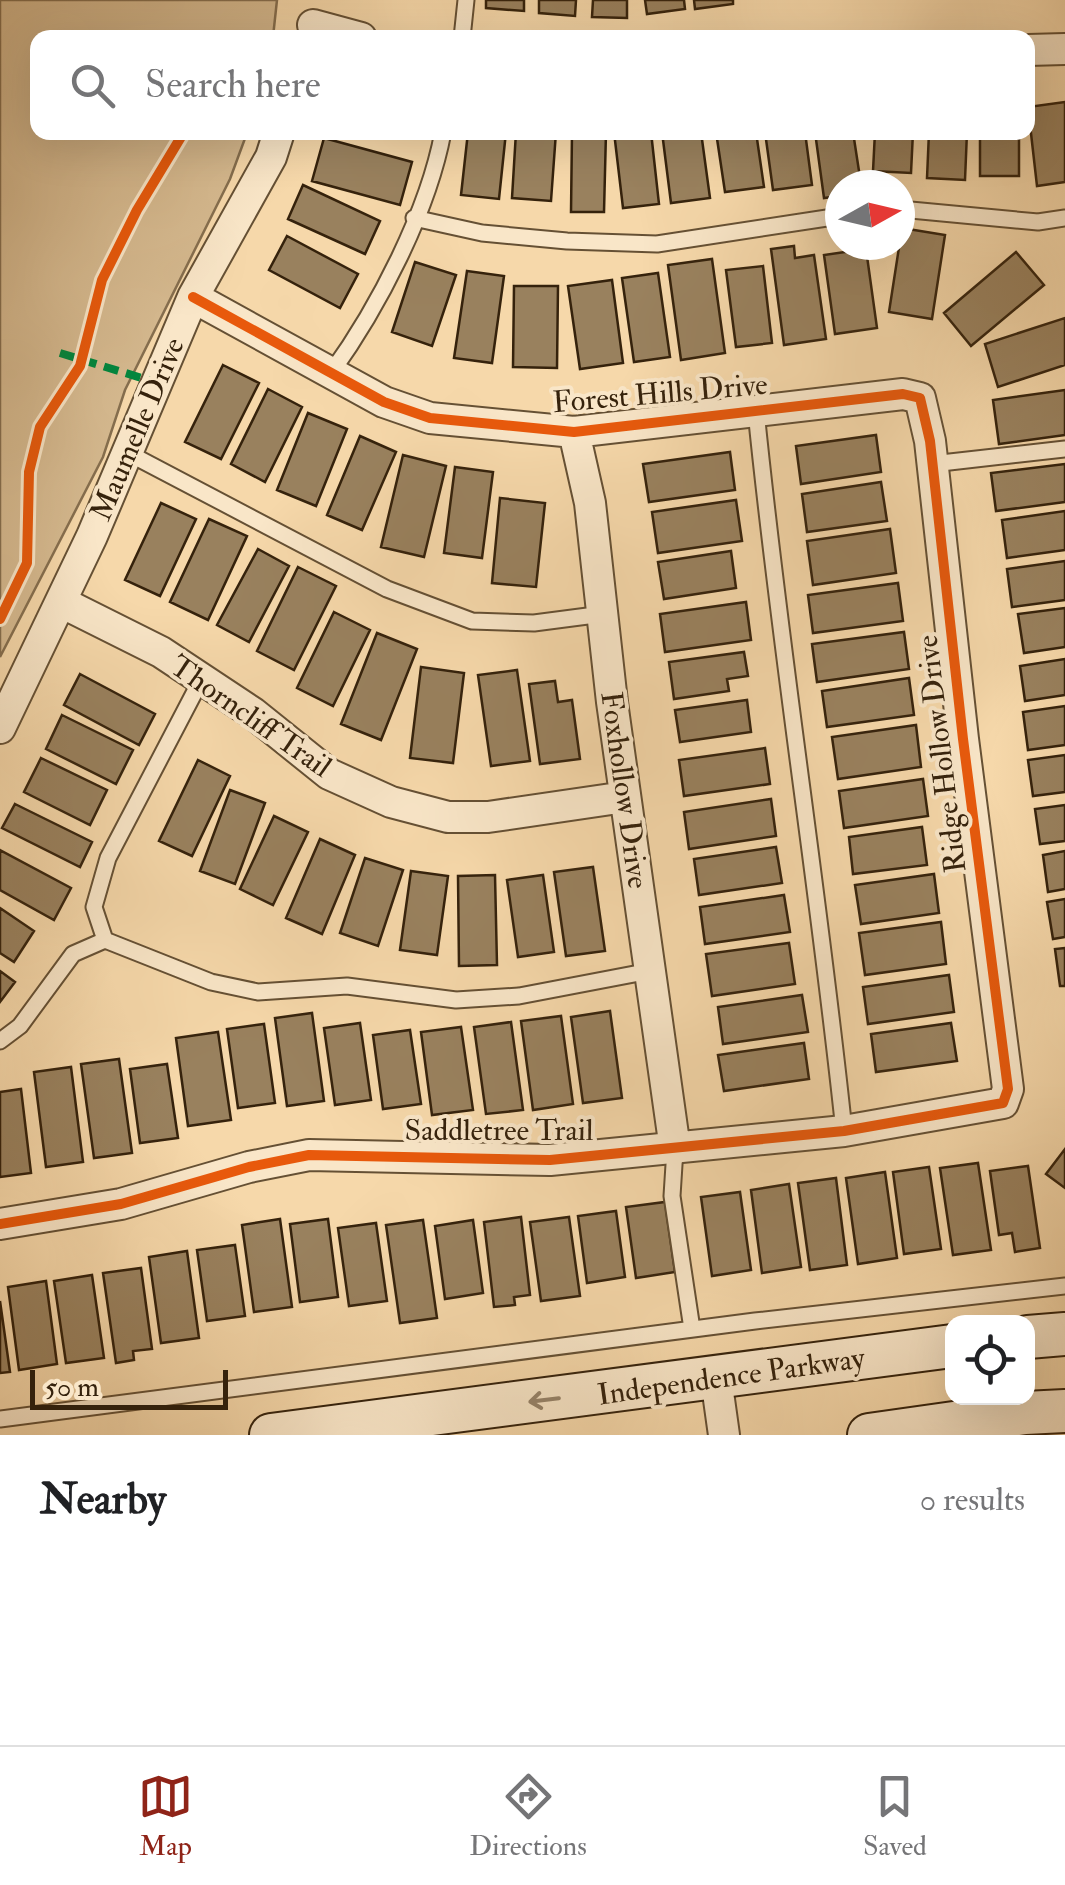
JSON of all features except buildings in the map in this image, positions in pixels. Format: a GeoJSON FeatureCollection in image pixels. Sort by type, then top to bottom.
{"type":"FeatureCollection","features":[{"type":"Feature","properties":{"kind":"main road"},"geometry":{"type":"LineString","coordinates":[[1035,1336],[1065,1334]]}},
{"type":"Feature","properties":{"kind":"main road","name":"Independence Parkway"},"geometry":{"type":"LineString","coordinates":[[272,1435],[945,1347]]}},
{"type":"Feature","properties":{"kind":"main road"},"geometry":{"type":"LineString","coordinates":[[868,1435],[1065,1411]]}},
{"type":"Feature","properties":{"kind":"street"},"geometry":{"type":"LineString","coordinates":[[311,21],[337,30]]}},
{"type":"Feature","properties":{"kind":"street"},"geometry":{"type":"LineString","coordinates":[[1035,50],[1065,49]]}},
{"type":"Feature","properties":{"kind":"street","name":"Maumelle Drive"},"geometry":{"type":"LineString","coordinates":[[0,728],[128,453],[193,296],[276,140]]}},
{"type":"Feature","properties":{"kind":"street","name":"Forest Hills Drive"},"geometry":{"type":"LineString","coordinates":[[193,296],[384,402],[430,418],[574,432],[902,394],[920,398]]}},
{"type":"Feature","properties":{"kind":"street","name":"Ridge Hollow Drive"},"geometry":{"type":"LineString","coordinates":[[920,398],[932,464],[1008,1089],[1003,1103]]}},
{"type":"Feature","properties":{"kind":"street","name":"Foxhollow Drive"},"geometry":{"type":"LineString","coordinates":[[574,432],[590,503],[675,1149]]}},
{"type":"Feature","properties":{"kind":"street","name":"Thorncliff Trail"},"geometry":{"type":"LineString","coordinates":[[61,602],[162,652],[329,774],[391,802],[448,817],[488,817],[626,797]]}},
{"type":"Feature","properties":{"kind":"street","name":"Saddletree Trail"},"geometry":{"type":"LineString","coordinates":[[0,1224],[121,1204],[249,1167],[309,1155],[550,1160],[844,1131],[1003,1103]]}},
{"type":"Feature","properties":{"kind":"street"},"geometry":{"type":"LineString","coordinates":[[716,1378],[724,1435]]}},
{"type":"Feature","properties":{"kind":"lane"},"geometry":{"type":"LineString","coordinates":[[463,30],[466,0]]}},
{"type":"Feature","properties":{"kind":"lane"},"geometry":{"type":"LineString","coordinates":[[331,373],[384,291],[437,164],[442,140]]}},
{"type":"Feature","properties":{"kind":"lane"},"geometry":{"type":"LineString","coordinates":[[915,210],[1038,222],[1065,218]]}},
{"type":"Feature","properties":{"kind":"lane"},"geometry":{"type":"LineString","coordinates":[[414,218],[482,233],[567,242],[657,244],[825,218]]}},
{"type":"Feature","properties":{"kind":"lane"},"geometry":{"type":"LineString","coordinates":[[756,411],[844,1131]]}},
{"type":"Feature","properties":{"kind":"lane"},"geometry":{"type":"LineString","coordinates":[[932,464],[1065,448]]}},
{"type":"Feature","properties":{"kind":"lane"},"geometry":{"type":"LineString","coordinates":[[128,453],[386,589],[472,621],[534,623],[603,614]]}},
{"type":"Feature","properties":{"kind":"lane"},"geometry":{"type":"LineString","coordinates":[[105,940],[94,907],[108,858],[202,678]]}},
{"type":"Feature","properties":{"kind":"lane"},"geometry":{"type":"LineString","coordinates":[[0,1041],[20,1026],[73,954],[105,940],[210,982],[258,992],[347,986],[456,1000],[520,996],[650,970]]}},
{"type":"Feature","properties":{"kind":"lane"},"geometry":{"type":"LineString","coordinates":[[675,1149],[672,1196],[692,1329]]}},
{"type":"Feature","properties":{"kind":"lane"},"geometry":{"type":"LineString","coordinates":[[0,1419],[930,1299],[1065,1286]]}},
{"type":"Feature","properties":{"kind":"shaded area"},"geometry":{"type":"Polygon","coordinates":[[[0,0],[277,0],[274,30],[30,30],[30,140],[244,140],[230,179],[125,390],[103,457],[0,657],[0,0]]]}},
{"type":"Feature","properties":{"kind":"marked path"},"geometry":{"type":"LineString","coordinates":[[60,353],[158,383]]}},
{"type":"Feature","properties":{"kind":"cycle path"},"geometry":{"type":"LineString","coordinates":[[0,619],[27,563],[29,472],[40,427],[80,366],[102,280],[137,210],[179,140]]}},
{"type":"Feature","properties":{"kind":"cycle path"},"geometry":{"type":"LineString","coordinates":[[0,1224],[121,1204],[249,1167],[309,1155],[550,1160],[844,1131],[1003,1103],[1008,1089],[930,441],[920,398],[903,394],[574,432],[430,418],[384,402],[193,297]]}}]}
